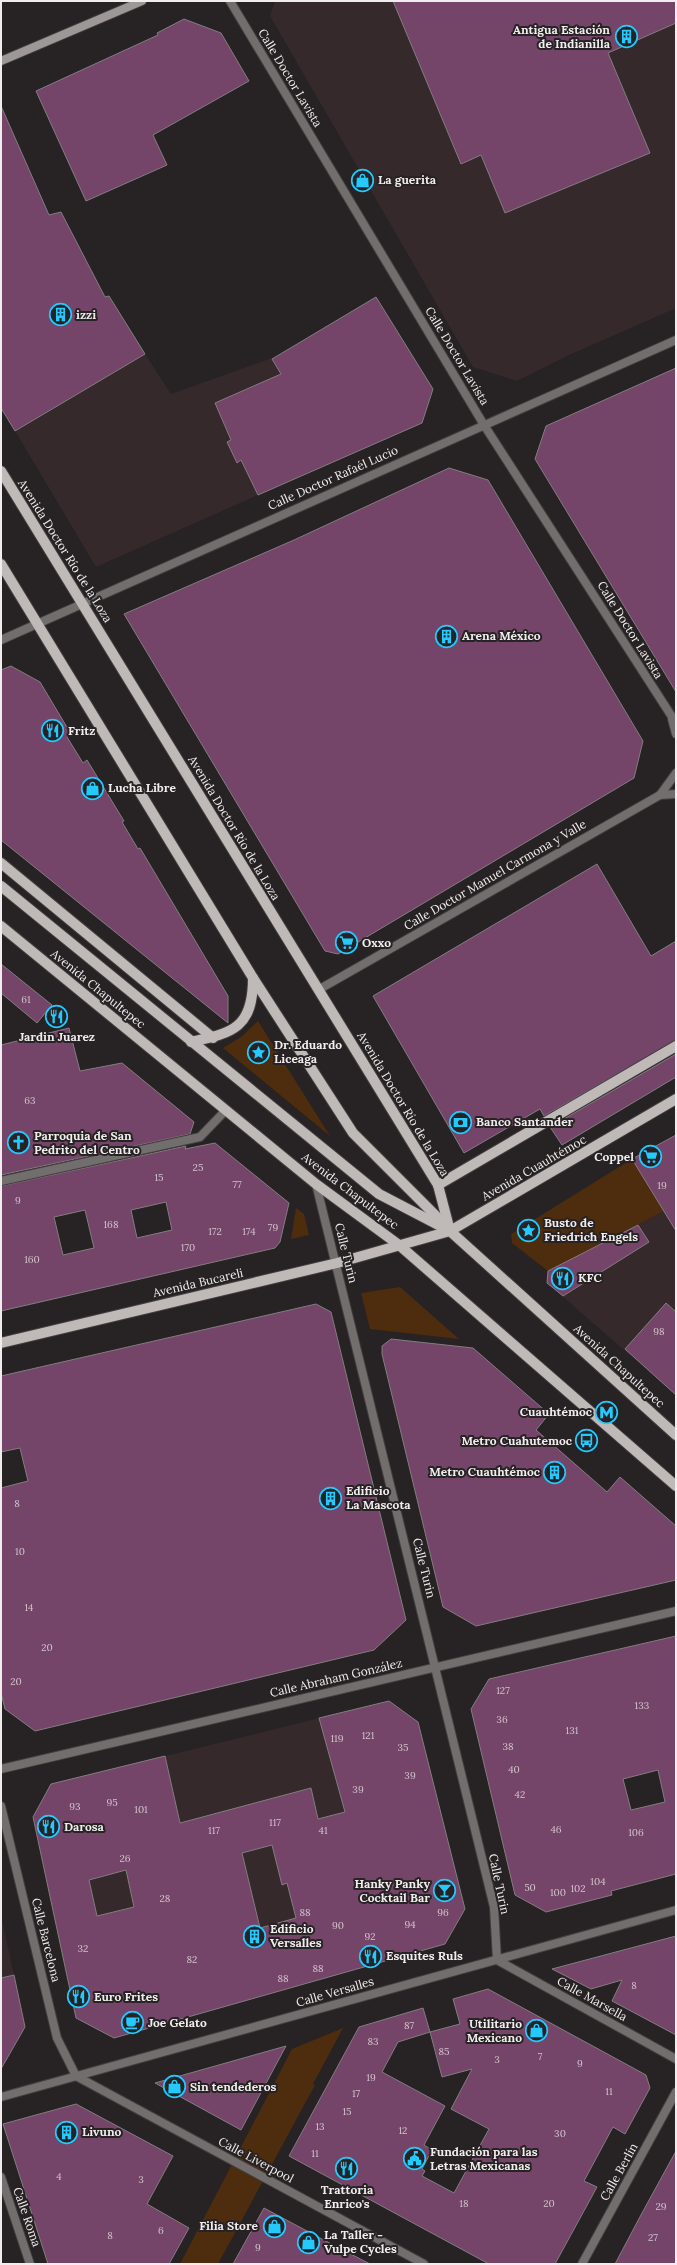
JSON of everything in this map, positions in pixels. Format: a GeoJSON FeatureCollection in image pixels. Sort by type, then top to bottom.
{"type":"FeatureCollection","features":[{"type":"Feature","properties":{"kind":"main road"},"geometry":{"type":"LineString","coordinates":[[1,61],[142,1]]}},
{"type":"Feature","properties":{"kind":"main road","name":"Avenida Doctor Río de la Loza"},"geometry":{"type":"LineString","coordinates":[[1,471],[438,1185],[450,1231]]}},
{"type":"Feature","properties":{"kind":"main road"},"geometry":{"type":"LineString","coordinates":[[1,564],[253,978],[353,1133],[450,1231]]}},
{"type":"Feature","properties":{"kind":"main road"},"geometry":{"type":"LineString","coordinates":[[1,863],[213,1038]]}},
{"type":"Feature","properties":{"kind":"main road","name":"Avenida Chapultepec"},"geometry":{"type":"LineString","coordinates":[[1,886],[379,1194],[450,1231],[676,1435]]}},
{"type":"Feature","properties":{"kind":"main road","name":"Avenida Chapultepec"},"geometry":{"type":"LineString","coordinates":[[1,926],[316,1184],[399,1245],[676,1486]]}},
{"type":"Feature","properties":{"kind":"main road"},"geometry":{"type":"LineString","coordinates":[[191,1042],[213,1038],[231,1031],[242,1022],[249,1008],[253,994],[253,978]]}},
{"type":"Feature","properties":{"kind":"main road"},"geometry":{"type":"LineString","coordinates":[[438,1185],[676,1046]]}},
{"type":"Feature","properties":{"kind":"main road","name":"Avenida Cuauhtémoc"},"geometry":{"type":"LineString","coordinates":[[399,1245],[450,1231],[676,1099]]}},
{"type":"Feature","properties":{"kind":"main road","name":"Avenida Bucareli"},"geometry":{"type":"LineString","coordinates":[[1,1343],[337,1263],[399,1245]]}},
{"type":"Feature","properties":{"kind":"street","name":"Calle Doctor Lavista"},"geometry":{"type":"LineString","coordinates":[[230,1],[484,425],[674,721]]}},
{"type":"Feature","properties":{"kind":"street","name":"Calle Doctor Rafaél Lucio"},"geometry":{"type":"LineString","coordinates":[[1,640],[676,340]]}},
{"type":"Feature","properties":{"kind":"street"},"geometry":{"type":"LineString","coordinates":[[674,721],[676,734]]}},
{"type":"Feature","properties":{"kind":"street","name":"Calle Doctor Manuel Carmona y Valle"},"geometry":{"type":"LineString","coordinates":[[318,990],[660,795],[676,773]]}},
{"type":"Feature","properties":{"kind":"street"},"geometry":{"type":"LineString","coordinates":[[660,795],[676,794]]}},
{"type":"Feature","properties":{"kind":"street"},"geometry":{"type":"LineString","coordinates":[[1,1181],[200,1137],[226,1110]]}},
{"type":"Feature","properties":{"kind":"street","name":"Calle Turin"},"geometry":{"type":"LineString","coordinates":[[316,1184],[337,1263],[494,1907],[497,1960]]}},
{"type":"Feature","properties":{"kind":"street","name":"Calle Abraham González"},"geometry":{"type":"LineString","coordinates":[[1,1769],[676,1611]]}},
{"type":"Feature","properties":{"kind":"street","name":"Calle Barcelona"},"geometry":{"type":"LineString","coordinates":[[1,1806],[57,2038],[76,2076]]}},
{"type":"Feature","properties":{"kind":"street","name":"Calle Versalles"},"geometry":{"type":"LineString","coordinates":[[1,2097],[676,1910]]}},
{"type":"Feature","properties":{"kind":"street","name":"Calle Marsella"},"geometry":{"type":"LineString","coordinates":[[497,1960],[676,2059]]}},
{"type":"Feature","properties":{"kind":"street","name":"Calle Liverpool"},"geometry":{"type":"LineString","coordinates":[[76,2076],[424,2264]]}},
{"type":"Feature","properties":{"kind":"street","name":"Calle Berlín"},"geometry":{"type":"LineString","coordinates":[[582,2264],[676,2092]]}},
{"type":"Feature","properties":{"kind":"street","name":"Calle Roma"},"geometry":{"type":"LineString","coordinates":[[1,2177],[30,2264]]}},
{"type":"Feature","properties":{"kind":"shaded area"},"geometry":{"type":"Polygon","coordinates":[[[275,1],[591,1],[613,51],[676,23],[676,308],[567,356],[517,381],[473,367],[270,16],[275,1]]]}},
{"type":"Feature","properties":{"kind":"shaded area"},"geometry":{"type":"Polygon","coordinates":[[[145,354],[171,394],[272,358],[281,374],[215,404],[231,440],[227,442],[237,462],[241,460],[258,495],[96,567],[15,431],[145,354]]]}},
{"type":"Feature","properties":{"kind":"shaded area"},"geometry":{"type":"Polygon","coordinates":[[[258,1021],[330,1136],[223,1048],[241,1037],[258,1021]]]}},
{"type":"Feature","properties":{"kind":"shaded area"},"geometry":{"type":"Polygon","coordinates":[[[676,1135],[676,1395],[547,1283],[548,1271],[664,1211],[632,1159],[676,1135]]]}},
{"type":"Feature","properties":{"kind":"shaded area"},"geometry":{"type":"Polygon","coordinates":[[[632,1159],[664,1211],[548,1271],[512,1243],[511,1234],[632,1159]]]}},
{"type":"Feature","properties":{"kind":"shaded area"},"geometry":{"type":"Polygon","coordinates":[[[296,1208],[304,1214],[309,1235],[291,1239],[296,1208]]]}},
{"type":"Feature","properties":{"kind":"shaded area"},"geometry":{"type":"Polygon","coordinates":[[[400,1287],[459,1339],[370,1329],[361,1293],[400,1287]]]}},
{"type":"Feature","properties":{"kind":"shaded area"},"geometry":{"type":"Polygon","coordinates":[[[389,1701],[418,1722],[465,1909],[445,1944],[114,2038],[76,2018],[33,1817],[51,1784],[389,1701]]]}},
{"type":"Feature","properties":{"kind":"shaded area"},"geometry":{"type":"Polygon","coordinates":[[[1,1915],[25,2027],[1,2068],[1,1915]]]}},
{"type":"Feature","properties":{"kind":"shaded area"},"geometry":{"type":"Polygon","coordinates":[[[343,2028],[313,2084],[315,2085],[218,2264],[180,2264],[292,2049],[343,2028]]]}},
{"type":"Feature","properties":{"kind":"building"},"geometry":{"type":"Polygon","coordinates":[[[393,1],[676,1],[676,23],[608,53],[650,153],[505,213],[481,155],[461,164],[393,1]]]}},
{"type":"Feature","properties":{"kind":"building"},"geometry":{"type":"Polygon","coordinates":[[[184,19],[221,33],[249,81],[153,135],[167,165],[86,201],[36,91],[158,35],[157,33],[184,19]]]}},
{"type":"Feature","properties":{"kind":"building","name":"izzi"},"geometry":{"type":"Polygon","coordinates":[[[1,106],[49,215],[61,212],[105,297],[109,296],[145,354],[15,431],[1,408],[1,106]]]}},
{"type":"Feature","properties":{"kind":"building"},"geometry":{"type":"Polygon","coordinates":[[[376,297],[433,389],[422,423],[258,495],[241,460],[237,463],[227,442],[231,440],[215,403],[281,374],[272,359],[376,297]]]}},
{"type":"Feature","properties":{"kind":"building"},"geometry":{"type":"Polygon","coordinates":[[[676,368],[676,692],[535,459],[546,426],[676,368]]]}},
{"type":"Feature","properties":{"kind":"building"},"geometry":{"type":"Polygon","coordinates":[[[449,468],[488,480],[643,741],[634,778],[338,954],[325,951],[124,614],[294,540],[449,468]]]}},
{"type":"Feature","properties":{"kind":"building"},"geometry":{"type":"Polygon","coordinates":[[[11,666],[40,682],[71,734],[67,737],[83,763],[87,760],[124,821],[122,822],[138,849],[140,848],[228,996],[228,1023],[1,840],[1,670],[11,666]]]}},
{"type":"Feature","properties":{"kind":"building"},"geometry":{"type":"Polygon","coordinates":[[[597,864],[651,956],[676,941],[676,1040],[544,1116],[540,1109],[464,1153],[373,996],[597,864]]]}},
{"type":"Feature","properties":{"kind":"building"},"geometry":{"type":"Polygon","coordinates":[[[1,964],[52,1005],[37,1023],[1,993],[1,964]]]}},
{"type":"Feature","properties":{"kind":"building"},"geometry":{"type":"Polygon","coordinates":[[[69,1028],[80,1071],[122,1063],[194,1122],[190,1134],[1,1175],[1,1045],[69,1028]]]}},
{"type":"Feature","properties":{"kind":"building"},"geometry":{"type":"Polygon","coordinates":[[[676,1054],[676,1077],[562,1145],[550,1127],[676,1054]]]}},
{"type":"Feature","properties":{"kind":"building"},"geometry":{"type":"Polygon","coordinates":[[[676,1135],[676,1231],[632,1159],[676,1135]]]}},
{"type":"Feature","properties":{"kind":"building"},"geometry":{"type":"Polygon","coordinates":[[[215,1143],[289,1203],[280,1242],[275,1248],[1,1311],[1,1186],[186,1146],[185,1149],[215,1143]],[[166,1202],[131,1210],[137,1238],[172,1230],[166,1202]],[[85,1210],[54,1217],[63,1255],[94,1248],[85,1210]]]}},
{"type":"Feature","properties":{"kind":"building"},"geometry":{"type":"Polygon","coordinates":[[[638,1225],[649,1242],[563,1296],[547,1283],[548,1271],[638,1225]]]}},
{"type":"Feature","properties":{"kind":"building"},"geometry":{"type":"Polygon","coordinates":[[[666,1303],[676,1312],[676,1395],[625,1349],[666,1303]]]}},
{"type":"Feature","properties":{"kind":"building","name":"Edificio La Mascota"},"geometry":{"type":"Polygon","coordinates":[[[316,1304],[331,1312],[406,1620],[374,1650],[35,1731],[5,1709],[1,1693],[1,1488],[28,1481],[20,1448],[1,1452],[1,1376],[316,1304]]]}},
{"type":"Feature","properties":{"kind":"building"},"geometry":{"type":"Polygon","coordinates":[[[391,1339],[473,1348],[549,1414],[536,1430],[607,1492],[620,1477],[676,1526],[676,1580],[476,1626],[443,1607],[382,1354],[382,1346],[391,1339]]]}},
{"type":"Feature","properties":{"kind":"building"},"geometry":{"type":"Polygon","coordinates":[[[676,1636],[676,1874],[611,1891],[612,1895],[546,1912],[515,1895],[471,1709],[489,1679],[676,1636]],[[658,1770],[623,1779],[631,1810],[665,1802],[658,1770]]]}},
{"type":"Feature","properties":{"kind":"building"},"geometry":{"type":"Polygon","coordinates":[[[389,1701],[418,1722],[465,1909],[445,1944],[114,2038],[76,2018],[33,1817],[51,1784],[165,1756],[180,1823],[311,1788],[318,1819],[345,1812],[319,1718],[389,1701]],[[272,1845],[242,1853],[260,1928],[296,1918],[287,1883],[282,1885],[272,1845]],[[126,1870],[89,1880],[97,1916],[134,1907],[126,1870]]]}},
{"type":"Feature","properties":{"kind":"building"},"geometry":{"type":"Polygon","coordinates":[[[676,1936],[676,2035],[612,2001],[622,1980],[591,1989],[552,1969],[676,1936]]]}},
{"type":"Feature","properties":{"kind":"building"},"geometry":{"type":"Polygon","coordinates":[[[14,1975],[25,2027],[1,2069],[1,1978],[14,1975]]]}},
{"type":"Feature","properties":{"kind":"building"},"geometry":{"type":"Polygon","coordinates":[[[488,1989],[646,2075],[650,2088],[625,2134],[613,2127],[584,2181],[597,2187],[555,2264],[489,2264],[289,2156],[359,2027],[423,2008],[430,2032],[460,2024],[453,1999],[488,1989]],[[430,2032],[398,2042],[382,2072],[445,2106],[424,2145],[432,2150],[422,2169],[425,2171],[422,2176],[454,2193],[489,2129],[451,2109],[472,2069],[442,2077],[430,2032]]]}},
{"type":"Feature","properties":{"kind":"building"},"geometry":{"type":"Polygon","coordinates":[[[286,2046],[241,2130],[155,2083],[286,2046]]]}},
{"type":"Feature","properties":{"kind":"building"},"geometry":{"type":"Polygon","coordinates":[[[76,2104],[173,2156],[147,2204],[189,2228],[169,2264],[48,2264],[3,2124],[76,2104]]]}},
{"type":"Feature","properties":{"kind":"building"},"geometry":{"type":"Polygon","coordinates":[[[676,2151],[676,2264],[615,2264],[642,2213],[676,2151]]]}},
{"type":"Feature","properties":{"kind":"building"},"geometry":{"type":"Polygon","coordinates":[[[264,2208],[320,2238],[370,2264],[233,2264],[264,2208]]]}},
{"type":"Feature","properties":{"kind":"place","name":"Antigua Estación de Indianilla"},"geometry":{"type":"Point","coordinates":[626,37]}},
{"type":"Feature","properties":{"kind":"place","name":"La guerita"},"geometry":{"type":"Point","coordinates":[363,180]}},
{"type":"Feature","properties":{"kind":"place","name":"izzi"},"geometry":{"type":"Point","coordinates":[61,315]}},
{"type":"Feature","properties":{"kind":"place","name":"Arena México"},"geometry":{"type":"Point","coordinates":[447,636]}},
{"type":"Feature","properties":{"kind":"place","name":"Fritz"},"geometry":{"type":"Point","coordinates":[52,731]}},
{"type":"Feature","properties":{"kind":"place","name":"Lucha Libre"},"geometry":{"type":"Point","coordinates":[92,788]}},
{"type":"Feature","properties":{"kind":"place","name":"Oxxo"},"geometry":{"type":"Point","coordinates":[346,943]}},
{"type":"Feature","properties":{"kind":"place","name":"Jardin Juarez"},"geometry":{"type":"Point","coordinates":[57,1016]}},
{"type":"Feature","properties":{"kind":"place","name":"Dr. Eduardo Liceaga"},"geometry":{"type":"Point","coordinates":[259,1052]}},
{"type":"Feature","properties":{"kind":"place","name":"Banco Santander"},"geometry":{"type":"Point","coordinates":[460,1122]}},
{"type":"Feature","properties":{"kind":"place","name":"Parroquia de San Pedrito del Centro"},"geometry":{"type":"Point","coordinates":[19,1143]}},
{"type":"Feature","properties":{"kind":"place","name":"Coppel"},"geometry":{"type":"Point","coordinates":[650,1157]}},
{"type":"Feature","properties":{"kind":"place","name":"Busto de Friedrich Engels"},"geometry":{"type":"Point","coordinates":[529,1230]}},
{"type":"Feature","properties":{"kind":"place","name":"KFC"},"geometry":{"type":"Point","coordinates":[562,1278]}},
{"type":"Feature","properties":{"kind":"place","name":"Cuauhtémoc"},"geometry":{"type":"Point","coordinates":[607,1412]}},
{"type":"Feature","properties":{"kind":"place","name":"Metro Cuahutemoc"},"geometry":{"type":"Point","coordinates":[587,1441]}},
{"type":"Feature","properties":{"kind":"place","name":"Metro Cuauhtémoc"},"geometry":{"type":"Point","coordinates":[555,1472]}},
{"type":"Feature","properties":{"kind":"place","name":"Edificio La Mascota"},"geometry":{"type":"Point","coordinates":[331,1498]}},
{"type":"Feature","properties":{"kind":"place","name":"Darosa"},"geometry":{"type":"Point","coordinates":[48,1827]}},
{"type":"Feature","properties":{"kind":"place","name":"Hanky Panky Cocktail Bar"},"geometry":{"type":"Point","coordinates":[445,1891]}},
{"type":"Feature","properties":{"kind":"place","name":"Edificio Versalles"},"geometry":{"type":"Point","coordinates":[254,1936]}},
{"type":"Feature","properties":{"kind":"place","name":"Esquites Ruls"},"geometry":{"type":"Point","coordinates":[371,1956]}},
{"type":"Feature","properties":{"kind":"place","name":"Euro Frites"},"geometry":{"type":"Point","coordinates":[79,1997]}},
{"type":"Feature","properties":{"kind":"place","name":"Joe Gelato"},"geometry":{"type":"Point","coordinates":[133,2023]}},
{"type":"Feature","properties":{"kind":"place","name":"Utilitario Mexicano"},"geometry":{"type":"Point","coordinates":[537,2031]}},
{"type":"Feature","properties":{"kind":"place","name":"Sin tendederos"},"geometry":{"type":"Point","coordinates":[175,2087]}},
{"type":"Feature","properties":{"kind":"place","name":"Livuno"},"geometry":{"type":"Point","coordinates":[66,2132]}},
{"type":"Feature","properties":{"kind":"place","name":"Fundación para las Letras Mexicanas"},"geometry":{"type":"Point","coordinates":[415,2159]}},
{"type":"Feature","properties":{"kind":"place","name":"Trattoria Enrico's"},"geometry":{"type":"Point","coordinates":[347,2169]}},
{"type":"Feature","properties":{"kind":"place","name":"Filia Store"},"geometry":{"type":"Point","coordinates":[274,2226]}},
{"type":"Feature","properties":{"kind":"place","name":"La Taller - Vulpe Cycles"},"geometry":{"type":"Point","coordinates":[308,2242]}}]}
